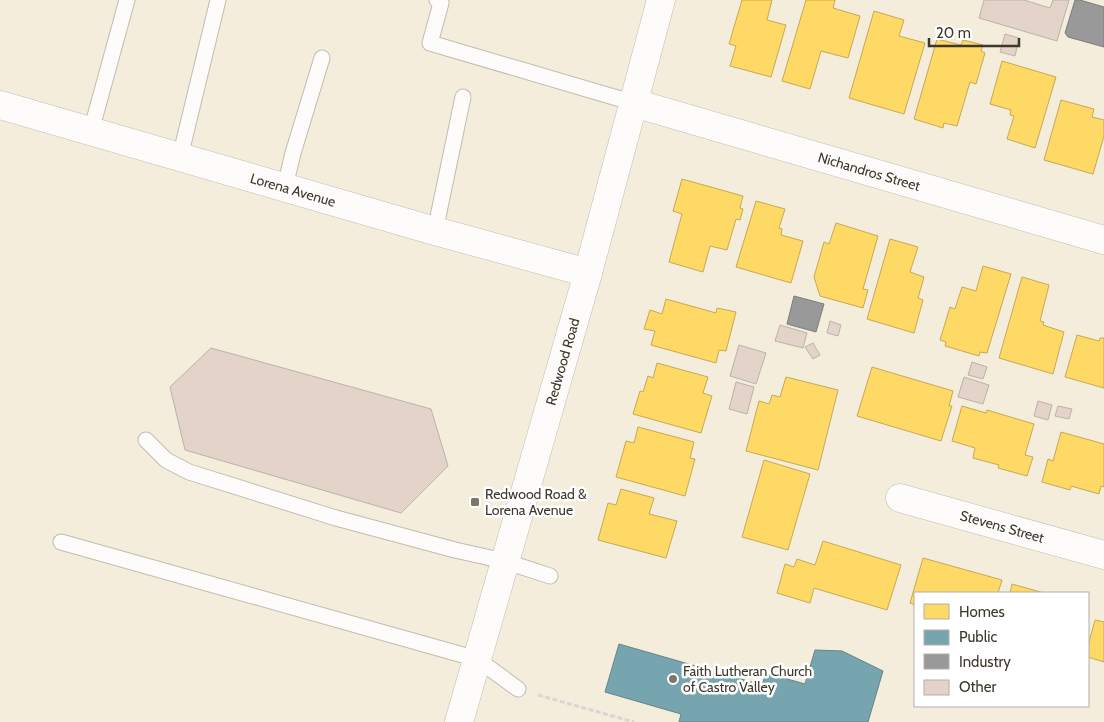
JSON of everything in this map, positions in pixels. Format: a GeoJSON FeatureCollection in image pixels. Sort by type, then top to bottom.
{"type":"FeatureCollection","features":[{"type":"Feature","properties":{"kind":"street","name":"Redwood Road"},"geometry":{"type":"LineString","coordinates":[[459,722],[588,273],[661,0]]}},
{"type":"Feature","properties":{"kind":"street","name":"Nichandros Street"},"geometry":{"type":"LineString","coordinates":[[634,103],[1104,240]]}},
{"type":"Feature","properties":{"kind":"street","name":"Lorena Avenue"},"geometry":{"type":"LineString","coordinates":[[1,108],[180,156],[436,231],[588,273]]}},
{"type":"Feature","properties":{"kind":"street","name":"Stevens Street"},"geometry":{"type":"LineString","coordinates":[[900,498],[1104,555]]}},
{"type":"Feature","properties":{"kind":"lane"},"geometry":{"type":"LineString","coordinates":[[91,131],[127,0]]}},
{"type":"Feature","properties":{"kind":"lane"},"geometry":{"type":"LineString","coordinates":[[180,156],[218,0]]}},
{"type":"Feature","properties":{"kind":"lane"},"geometry":{"type":"LineString","coordinates":[[437,0],[441,2],[430,43],[634,103]]}},
{"type":"Feature","properties":{"kind":"lane"},"geometry":{"type":"LineString","coordinates":[[285,187],[293,152],[322,58]]}},
{"type":"Feature","properties":{"kind":"lane"},"geometry":{"type":"LineString","coordinates":[[436,231],[463,97]]}},
{"type":"Feature","properties":{"kind":"lane"},"geometry":{"type":"LineString","coordinates":[[146,440],[166,460],[189,472],[336,518],[504,561],[550,576]]}},
{"type":"Feature","properties":{"kind":"lane"},"geometry":{"type":"LineString","coordinates":[[61,542],[478,659],[518,689]]}},
{"type":"Feature","properties":{"kind":"path"},"geometry":{"type":"LineString","coordinates":[[518,689],[634,722]]}},
{"type":"Feature","properties":{"kind":"building: Homes"},"geometry":{"type":"Polygon","coordinates":[[[742,0],[772,0],[767,20],[786,25],[771,77],[730,66],[736,46],[729,44],[742,0]]]}},
{"type":"Feature","properties":{"kind":"building: Homes"},"geometry":{"type":"Polygon","coordinates":[[[806,0],[835,0],[833,8],[860,16],[848,58],[821,51],[810,89],[782,81],[806,0]]]}},
{"type":"Feature","properties":{"kind":"building: Homes"},"geometry":{"type":"Polygon","coordinates":[[[874,11],[904,20],[899,36],[925,43],[904,114],[849,98],[874,11]]]}},
{"type":"Feature","properties":{"kind":"building: Homes"},"geometry":{"type":"Polygon","coordinates":[[[937,39],[961,45],[963,40],[983,45],[981,51],[985,53],[976,84],[970,82],[957,126],[944,123],[943,128],[914,119],[937,39]]]}},
{"type":"Feature","properties":{"kind":"building: Homes"},"geometry":{"type":"Polygon","coordinates":[[[1002,61],[1056,77],[1035,148],[1007,139],[1014,116],[1010,115],[1011,110],[990,104],[1002,61]]]}},
{"type":"Feature","properties":{"kind":"building: Homes"},"geometry":{"type":"Polygon","coordinates":[[[1061,100],[1094,109],[1092,117],[1104,120],[1104,136],[1093,174],[1044,160],[1061,100]]]}},
{"type":"Feature","properties":{"kind":"building: Homes"},"geometry":{"type":"Polygon","coordinates":[[[682,179],[743,196],[740,208],[743,209],[740,220],[736,219],[727,250],[710,246],[703,272],[669,262],[682,214],[673,211],[682,179]]]}},
{"type":"Feature","properties":{"kind":"building: Homes"},"geometry":{"type":"Polygon","coordinates":[[[756,201],[785,209],[779,228],[782,229],[781,235],[803,241],[791,283],[736,267],[756,201]]]}},
{"type":"Feature","properties":{"kind":"building: Homes"},"geometry":{"type":"Polygon","coordinates":[[[836,223],[878,236],[863,289],[868,290],[863,308],[820,296],[814,277],[824,242],[829,244],[836,223]]]}},
{"type":"Feature","properties":{"kind":"building: Homes"},"geometry":{"type":"Polygon","coordinates":[[[890,239],[918,247],[910,272],[924,277],[918,298],[923,300],[914,333],[867,319],[890,239]]]}},
{"type":"Feature","properties":{"kind":"building: Homes"},"geometry":{"type":"Polygon","coordinates":[[[983,266],[1011,274],[987,353],[980,352],[979,356],[945,346],[946,342],[940,340],[950,307],[955,309],[962,287],[976,291],[983,266]]]}},
{"type":"Feature","properties":{"kind":"building: Homes"},"geometry":{"type":"Polygon","coordinates":[[[1022,277],[1049,285],[1040,321],[1044,322],[1043,325],[1064,332],[1053,374],[999,358],[1022,277]]]}},
{"type":"Feature","properties":{"kind":"building: Homes"},"geometry":{"type":"Polygon","coordinates":[[[666,299],[716,313],[717,308],[736,312],[726,351],[719,350],[716,363],[651,345],[655,331],[644,329],[650,310],[662,314],[666,299]]]}},
{"type":"Feature","properties":{"kind":"building: Homes"},"geometry":{"type":"Polygon","coordinates":[[[1077,335],[1099,341],[1100,338],[1104,338],[1104,388],[1065,377],[1077,335]]]}},
{"type":"Feature","properties":{"kind":"building: Homes"},"geometry":{"type":"Polygon","coordinates":[[[657,363],[708,377],[703,393],[712,396],[701,433],[633,414],[640,391],[643,392],[648,376],[653,378],[657,363]]]}},
{"type":"Feature","properties":{"kind":"building: Homes"},"geometry":{"type":"Polygon","coordinates":[[[872,367],[953,391],[949,406],[952,406],[941,441],[857,416],[872,367]]]}},
{"type":"Feature","properties":{"kind":"building: Homes"},"geometry":{"type":"Polygon","coordinates":[[[786,377],[838,390],[818,470],[746,451],[759,401],[769,404],[772,395],[780,397],[786,377]]]}},
{"type":"Feature","properties":{"kind":"building: Homes"},"geometry":{"type":"Polygon","coordinates":[[[962,406],[986,413],[987,410],[1034,424],[1025,455],[1033,457],[1027,476],[998,468],[999,465],[973,458],[975,448],[952,441],[962,406]]]}},
{"type":"Feature","properties":{"kind":"building: Homes"},"geometry":{"type":"Polygon","coordinates":[[[638,427],[694,442],[690,458],[695,459],[685,496],[616,477],[626,441],[634,443],[638,427]]]}},
{"type":"Feature","properties":{"kind":"building: Homes"},"geometry":{"type":"Polygon","coordinates":[[[1061,432],[1104,444],[1104,487],[1101,486],[1099,494],[1071,486],[1070,490],[1042,482],[1048,459],[1053,461],[1061,432]]]}},
{"type":"Feature","properties":{"kind":"building: Homes"},"geometry":{"type":"Polygon","coordinates":[[[764,460],[810,474],[788,550],[742,537],[764,460]]]}},
{"type":"Feature","properties":{"kind":"building: Homes"},"geometry":{"type":"Polygon","coordinates":[[[621,489],[654,498],[649,514],[677,521],[666,558],[598,540],[608,503],[616,505],[621,489]]]}},
{"type":"Feature","properties":{"kind":"building: Homes"},"geometry":{"type":"Polygon","coordinates":[[[823,541],[901,565],[887,610],[814,588],[810,603],[777,593],[785,564],[794,567],[797,559],[815,565],[823,541]]]}},
{"type":"Feature","properties":{"kind":"building: Homes"},"geometry":{"type":"Polygon","coordinates":[[[923,558],[1002,580],[998,592],[914,592],[914,605],[910,603],[923,558]]]}},
{"type":"Feature","properties":{"kind":"building: Homes"},"geometry":{"type":"Polygon","coordinates":[[[1012,584],[1040,592],[1010,592],[1012,584]]]}},
{"type":"Feature","properties":{"kind":"building: Homes"},"geometry":{"type":"Polygon","coordinates":[[[1095,620],[1104,622],[1104,662],[1089,657],[1089,642],[1095,620]]]}},
{"type":"Feature","properties":{"kind":"building: Public","name":"Faith Lutheran Church of Castro Valley"},"geometry":{"type":"Polygon","coordinates":[[[619,644],[762,685],[766,673],[805,684],[815,650],[842,651],[883,671],[868,722],[679,722],[681,714],[605,692],[619,644]]]}},
{"type":"Feature","properties":{"kind":"building: Industry"},"geometry":{"type":"Polygon","coordinates":[[[1075,0],[1104,7],[1104,47],[1068,37],[1065,33],[1075,0]]]}},
{"type":"Feature","properties":{"kind":"building: Industry"},"geometry":{"type":"Polygon","coordinates":[[[794,296],[824,304],[816,332],[787,324],[794,296]]]}},
{"type":"Feature","properties":{"kind":"building: Other"},"geometry":{"type":"Polygon","coordinates":[[[984,0],[1024,0],[1050,8],[1053,0],[1069,0],[1057,41],[979,18],[984,0]]]}},
{"type":"Feature","properties":{"kind":"building: Other"},"geometry":{"type":"Polygon","coordinates":[[[1005,34],[1019,38],[1015,56],[1000,52],[1005,34]]]}},
{"type":"Feature","properties":{"kind":"building: Other"},"geometry":{"type":"Polygon","coordinates":[[[830,321],[841,325],[838,336],[827,333],[830,321]]]}},
{"type":"Feature","properties":{"kind":"building: Other"},"geometry":{"type":"Polygon","coordinates":[[[780,325],[807,333],[803,348],[775,341],[780,325]]]}},
{"type":"Feature","properties":{"kind":"building: Other"},"geometry":{"type":"Polygon","coordinates":[[[813,343],[820,355],[813,359],[805,347],[813,343]]]}},
{"type":"Feature","properties":{"kind":"building: Other"},"geometry":{"type":"Polygon","coordinates":[[[739,345],[766,353],[756,384],[730,376],[739,345]]]}},
{"type":"Feature","properties":{"kind":"building: Other"},"geometry":{"type":"Polygon","coordinates":[[[211,348],[431,409],[448,466],[401,513],[185,450],[170,387],[211,348]]]}},
{"type":"Feature","properties":{"kind":"building: Other"},"geometry":{"type":"Polygon","coordinates":[[[972,362],[987,367],[983,379],[968,375],[972,362]]]}},
{"type":"Feature","properties":{"kind":"building: Other"},"geometry":{"type":"Polygon","coordinates":[[[964,377],[989,385],[983,404],[958,397],[964,377]]]}},
{"type":"Feature","properties":{"kind":"building: Other"},"geometry":{"type":"Polygon","coordinates":[[[736,382],[754,387],[747,414],[729,409],[736,382]]]}},
{"type":"Feature","properties":{"kind":"building: Other"},"geometry":{"type":"Polygon","coordinates":[[[1038,401],[1052,405],[1048,420],[1034,416],[1038,401]]]}},
{"type":"Feature","properties":{"kind":"building: Other"},"geometry":{"type":"Polygon","coordinates":[[[1058,406],[1072,409],[1069,419],[1055,416],[1058,406]]]}},
{"type":"Feature","properties":{"kind":"place","name":"Redwood Road & Lorena Avenue"},"geometry":{"type":"Point","coordinates":[475,502]}},
{"type":"Feature","properties":{"kind":"place","name":"Faith Lutheran Church of Castro Valley"},"geometry":{"type":"Point","coordinates":[673,679]}}]}
